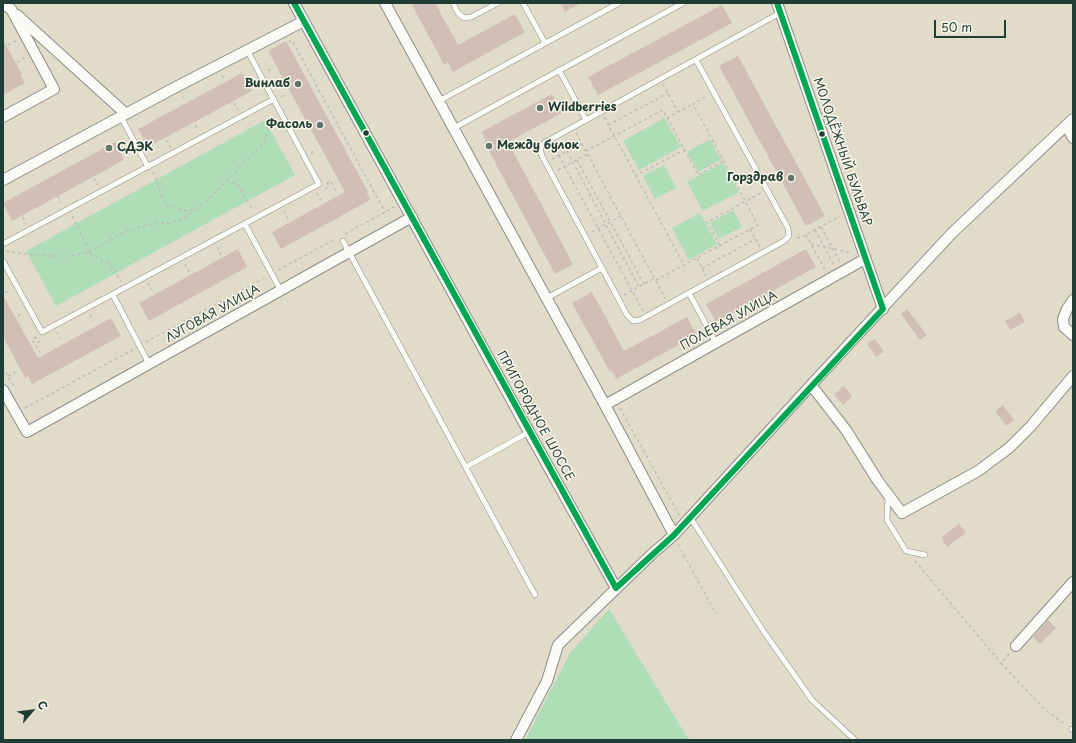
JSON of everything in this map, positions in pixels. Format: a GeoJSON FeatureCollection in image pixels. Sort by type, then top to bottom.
{"type":"FeatureCollection","features":[{"type":"Feature","properties":{"kind":"street","name":"ПРИГОРОДНОЕ ШОССЕ"},"geometry":{"type":"LineString","coordinates":[[294,3],[616,588]]}},
{"type":"Feature","properties":{"kind":"street"},"geometry":{"type":"LineString","coordinates":[[385,3],[547,298],[674,535]]}},
{"type":"Feature","properties":{"kind":"street","name":"МОЛОДЁЖНЫЙ БУЛЬВАР"},"geometry":{"type":"LineString","coordinates":[[777,3],[882,309]]}},
{"type":"Feature","properties":{"kind":"street"},"geometry":{"type":"LineString","coordinates":[[7,7],[123,115]]}},
{"type":"Feature","properties":{"kind":"street"},"geometry":{"type":"LineString","coordinates":[[3,117],[54,89],[7,7]]}},
{"type":"Feature","properties":{"kind":"street"},"geometry":{"type":"LineString","coordinates":[[3,180],[123,115],[304,21]]}},
{"type":"Feature","properties":{"kind":"street"},"geometry":{"type":"LineString","coordinates":[[516,740],[547,682],[558,645],[616,588],[674,535],[952,234],[1069,122],[1073,138]]}},
{"type":"Feature","properties":{"kind":"street","name":"ЛУГОВАЯ УЛИЦА"},"geometry":{"type":"LineString","coordinates":[[3,390],[26,432],[412,217]]}},
{"type":"Feature","properties":{"kind":"street","name":"ПОЛЕВАЯ УЛИЦА"},"geometry":{"type":"LineString","coordinates":[[605,405],[865,259]]}},
{"type":"Feature","properties":{"kind":"street"},"geometry":{"type":"LineString","coordinates":[[1073,300],[1063,319],[1064,327],[1073,335]]}},
{"type":"Feature","properties":{"kind":"street"},"geometry":{"type":"LineString","coordinates":[[811,385],[846,430],[878,481],[902,513],[978,471],[1009,448],[1031,426],[1073,376]]}},
{"type":"Feature","properties":{"kind":"street"},"geometry":{"type":"LineString","coordinates":[[1016,646],[1073,582]]}},
{"type":"Feature","properties":{"kind":"lane"},"geometry":{"type":"LineString","coordinates":[[452,3],[458,13],[464,18],[471,17],[498,3]]}},
{"type":"Feature","properties":{"kind":"lane"},"geometry":{"type":"LineString","coordinates":[[523,3],[545,43]]}},
{"type":"Feature","properties":{"kind":"lane"},"geometry":{"type":"LineString","coordinates":[[439,101],[619,3]]}},
{"type":"Feature","properties":{"kind":"lane"},"geometry":{"type":"LineString","coordinates":[[454,128],[683,3]]}},
{"type":"Feature","properties":{"kind":"lane"},"geometry":{"type":"LineString","coordinates":[[696,60],[788,228],[789,236],[784,242],[646,317],[633,321],[627,314],[618,298],[551,174],[540,148],[550,140],[573,127],[780,13]]}},
{"type":"Feature","properties":{"kind":"lane"},"geometry":{"type":"LineString","coordinates":[[3,261],[42,332],[319,184],[247,50]]}},
{"type":"Feature","properties":{"kind":"lane"},"geometry":{"type":"LineString","coordinates":[[559,70],[586,120]]}},
{"type":"Feature","properties":{"kind":"lane"},"geometry":{"type":"LineString","coordinates":[[3,244],[274,99]]}},
{"type":"Feature","properties":{"kind":"lane"},"geometry":{"type":"LineString","coordinates":[[123,115],[149,166]]}},
{"type":"Feature","properties":{"kind":"lane"},"geometry":{"type":"LineString","coordinates":[[245,224],[281,291]]}},
{"type":"Feature","properties":{"kind":"lane"},"geometry":{"type":"LineString","coordinates":[[343,240],[535,595]]}},
{"type":"Feature","properties":{"kind":"lane"},"geometry":{"type":"LineString","coordinates":[[547,298],[602,268]]}},
{"type":"Feature","properties":{"kind":"lane"},"geometry":{"type":"LineString","coordinates":[[689,293],[716,343]]}},
{"type":"Feature","properties":{"kind":"lane"},"geometry":{"type":"LineString","coordinates":[[113,294],[149,364]]}},
{"type":"Feature","properties":{"kind":"lane"},"geometry":{"type":"LineString","coordinates":[[466,467],[529,432]]}},
{"type":"Feature","properties":{"kind":"lane"},"geometry":{"type":"LineString","coordinates":[[888,494],[887,520],[906,550],[926,555]]}},
{"type":"Feature","properties":{"kind":"lane"},"geometry":{"type":"LineString","coordinates":[[687,520],[812,700],[855,740]]}},
{"type":"Feature","properties":{"kind":"path"},"geometry":{"type":"LineString","coordinates":[[288,38],[291,43],[293,42],[385,212]]}},
{"type":"Feature","properties":{"kind":"path"},"geometry":{"type":"LineString","coordinates":[[8,45],[19,39]]}},
{"type":"Feature","properties":{"kind":"path"},"geometry":{"type":"LineString","coordinates":[[17,62],[28,56]]}},
{"type":"Feature","properties":{"kind":"path"},"geometry":{"type":"LineString","coordinates":[[265,66],[268,71],[273,68]]}},
{"type":"Feature","properties":{"kind":"path"},"geometry":{"type":"LineString","coordinates":[[220,71],[224,80]]}},
{"type":"Feature","properties":{"kind":"path"},"geometry":{"type":"LineString","coordinates":[[661,79],[678,112]]}},
{"type":"Feature","properties":{"kind":"path"},"geometry":{"type":"LineString","coordinates":[[667,118],[714,92]]}},
{"type":"Feature","properties":{"kind":"path"},"geometry":{"type":"LineString","coordinates":[[180,93],[184,101]]}},
{"type":"Feature","properties":{"kind":"path"},"geometry":{"type":"LineString","coordinates":[[608,125],[668,93]]}},
{"type":"Feature","properties":{"kind":"path"},"geometry":{"type":"LineString","coordinates":[[3,250],[16,253],[49,256],[71,256],[88,252],[125,232],[139,227],[181,220],[205,203],[264,142],[273,118],[286,106],[281,96],[286,94]]}},
{"type":"Feature","properties":{"kind":"path"},"geometry":{"type":"LineString","coordinates":[[234,103],[238,110],[244,107]]}},
{"type":"Feature","properties":{"kind":"path"},"geometry":{"type":"LineString","coordinates":[[618,298],[684,265],[758,225],[693,104]]}},
{"type":"Feature","properties":{"kind":"path"},"geometry":{"type":"LineString","coordinates":[[586,151],[663,110],[698,175],[724,161]]}},
{"type":"Feature","properties":{"kind":"path"},"geometry":{"type":"LineString","coordinates":[[601,112],[684,265]]}},
{"type":"Feature","properties":{"kind":"path"},"geometry":{"type":"LineString","coordinates":[[195,125],[199,131]]}},
{"type":"Feature","properties":{"kind":"path"},"geometry":{"type":"LineString","coordinates":[[301,135],[298,128],[304,126]]}},
{"type":"Feature","properties":{"kind":"path"},"geometry":{"type":"LineString","coordinates":[[573,127],[669,304]]}},
{"type":"Feature","properties":{"kind":"path"},"geometry":{"type":"LineString","coordinates":[[166,149],[171,146],[167,140]]}},
{"type":"Feature","properties":{"kind":"path"},"geometry":{"type":"LineString","coordinates":[[550,140],[646,317]]}},
{"type":"Feature","properties":{"kind":"path"},"geometry":{"type":"LineString","coordinates":[[546,163],[582,143]]}},
{"type":"Feature","properties":{"kind":"path"},"geometry":{"type":"LineString","coordinates":[[311,153],[317,150]]}},
{"type":"Feature","properties":{"kind":"path"},"geometry":{"type":"LineString","coordinates":[[636,176],[684,150]]}},
{"type":"Feature","properties":{"kind":"path"},"geometry":{"type":"LineString","coordinates":[[567,151],[639,287]]}},
{"type":"Feature","properties":{"kind":"path"},"geometry":{"type":"LineString","coordinates":[[551,174],[588,154]]}},
{"type":"Feature","properties":{"kind":"path"},"geometry":{"type":"LineString","coordinates":[[578,160],[644,284]]}},
{"type":"Feature","properties":{"kind":"path"},"geometry":{"type":"LineString","coordinates":[[149,166],[157,182],[162,198],[168,206],[187,211],[194,210]]}},
{"type":"Feature","properties":{"kind":"path"},"geometry":{"type":"LineString","coordinates":[[323,190],[329,187],[324,177]]}},
{"type":"Feature","properties":{"kind":"path"},"geometry":{"type":"LineString","coordinates":[[94,178],[98,186]]}},
{"type":"Feature","properties":{"kind":"path"},"geometry":{"type":"LineString","coordinates":[[226,181],[238,185],[257,217]]}},
{"type":"Feature","properties":{"kind":"path"},"geometry":{"type":"LineString","coordinates":[[327,183],[331,181],[336,192]]}},
{"type":"Feature","properties":{"kind":"path"},"geometry":{"type":"LineString","coordinates":[[720,246],[708,222],[767,190]]}},
{"type":"Feature","properties":{"kind":"path"},"geometry":{"type":"LineString","coordinates":[[317,193],[321,200]]}},
{"type":"Feature","properties":{"kind":"path"},"geometry":{"type":"LineString","coordinates":[[58,196],[62,204],[64,203],[68,209],[88,248],[88,252]]}},
{"type":"Feature","properties":{"kind":"path"},"geometry":{"type":"LineString","coordinates":[[284,211],[288,218]]}},
{"type":"Feature","properties":{"kind":"path"},"geometry":{"type":"LineString","coordinates":[[585,236],[621,216]]}},
{"type":"Feature","properties":{"kind":"path"},"geometry":{"type":"LineString","coordinates":[[789,236],[800,238],[840,216]]}},
{"type":"Feature","properties":{"kind":"path"},"geometry":{"type":"LineString","coordinates":[[20,227],[26,224],[23,217]]}},
{"type":"Feature","properties":{"kind":"path"},"geometry":{"type":"LineString","coordinates":[[821,227],[842,267]]}},
{"type":"Feature","properties":{"kind":"path"},"geometry":{"type":"LineString","coordinates":[[750,229],[763,253]]}},
{"type":"Feature","properties":{"kind":"path"},"geometry":{"type":"LineString","coordinates":[[815,230],[837,270]]}},
{"type":"Feature","properties":{"kind":"path"},"geometry":{"type":"LineString","coordinates":[[806,235],[827,275]]}},
{"type":"Feature","properties":{"kind":"path"},"geometry":{"type":"LineString","coordinates":[[702,268],[756,239]]}},
{"type":"Feature","properties":{"kind":"path"},"geometry":{"type":"LineString","coordinates":[[811,244],[852,253]]}},
{"type":"Feature","properties":{"kind":"path"},"geometry":{"type":"LineString","coordinates":[[217,247],[222,255]]}},
{"type":"Feature","properties":{"kind":"path"},"geometry":{"type":"LineString","coordinates":[[88,252],[109,264],[115,270],[125,288]]}},
{"type":"Feature","properties":{"kind":"path"},"geometry":{"type":"LineString","coordinates":[[697,258],[710,282]]}},
{"type":"Feature","properties":{"kind":"path"},"geometry":{"type":"LineString","coordinates":[[185,264],[189,272]]}},
{"type":"Feature","properties":{"kind":"path"},"geometry":{"type":"LineString","coordinates":[[148,283],[152,290]]}},
{"type":"Feature","properties":{"kind":"path"},"geometry":{"type":"LineString","coordinates":[[5,293],[10,290]]}},
{"type":"Feature","properties":{"kind":"path"},"geometry":{"type":"LineString","coordinates":[[18,316],[23,313]]}},
{"type":"Feature","properties":{"kind":"path"},"geometry":{"type":"LineString","coordinates":[[90,315],[93,320]]}},
{"type":"Feature","properties":{"kind":"path"},"geometry":{"type":"LineString","coordinates":[[57,332],[60,338]]}},
{"type":"Feature","properties":{"kind":"path"},"geometry":{"type":"LineString","coordinates":[[36,337],[32,339],[40,353]]}},
{"type":"Feature","properties":{"kind":"path"},"geometry":{"type":"LineString","coordinates":[[8,376],[15,372]]}},
{"type":"Feature","properties":{"kind":"path"},"geometry":{"type":"LineString","coordinates":[[615,399],[687,520]]}},
{"type":"Feature","properties":{"kind":"path"},"geometry":{"type":"LineString","coordinates":[[674,535],[716,614]]}},
{"type":"Feature","properties":{"kind":"path"},"geometry":{"type":"LineString","coordinates":[[906,550],[1002,663],[1044,709],[1072,729]]}},
{"type":"Feature","properties":{"kind":"path"},"geometry":{"type":"LineString","coordinates":[[1002,663],[1016,646]]}},
{"type":"Feature","properties":{"kind":"green space"},"geometry":{"type":"Polygon","coordinates":[[[664,118],[681,147],[639,170],[623,141],[664,118]]]}},
{"type":"Feature","properties":{"kind":"green space"},"geometry":{"type":"Polygon","coordinates":[[[265,120],[295,175],[56,306],[26,251],[265,120]]]}},
{"type":"Feature","properties":{"kind":"green space"},"geometry":{"type":"Polygon","coordinates":[[[710,139],[721,160],[698,172],[687,152],[710,139]]]}},
{"type":"Feature","properties":{"kind":"green space"},"geometry":{"type":"Polygon","coordinates":[[[723,163],[739,192],[703,211],[687,182],[723,163]]]}},
{"type":"Feature","properties":{"kind":"green space"},"geometry":{"type":"Polygon","coordinates":[[[664,165],[676,188],[655,199],[643,176],[664,165]]]}},
{"type":"Feature","properties":{"kind":"green space"},"geometry":{"type":"Polygon","coordinates":[[[733,210],[742,227],[719,239],[710,223],[733,210]]]}},
{"type":"Feature","properties":{"kind":"green space"},"geometry":{"type":"Polygon","coordinates":[[[700,213],[717,244],[689,260],[672,228],[700,213]]]}},
{"type":"Feature","properties":{"kind":"green space"},"geometry":{"type":"Polygon","coordinates":[[[609,609],[689,740],[525,740],[570,653],[609,609]]]}},
{"type":"Feature","properties":{"kind":"building"},"geometry":{"type":"Polygon","coordinates":[[[411,3],[435,3],[458,45],[515,14],[525,32],[453,72],[448,62],[444,65],[411,3]]]}},
{"type":"Feature","properties":{"kind":"building"},"geometry":{"type":"Polygon","coordinates":[[[560,3],[581,3],[565,12],[560,3]]]}},
{"type":"Feature","properties":{"kind":"building"},"geometry":{"type":"Polygon","coordinates":[[[722,5],[732,23],[598,95],[588,77],[722,5]]]}},
{"type":"Feature","properties":{"kind":"building"},"geometry":{"type":"Polygon","coordinates":[[[3,40],[22,74],[20,75],[25,83],[3,95],[3,40]]]}},
{"type":"Feature","properties":{"kind":"building"},"geometry":{"type":"Polygon","coordinates":[[[286,41],[368,192],[367,193],[370,200],[281,249],[272,232],[345,192],[268,51],[286,41]]]}},
{"type":"Feature","properties":{"kind":"building"},"geometry":{"type":"Polygon","coordinates":[[[738,56],[825,216],[806,226],[719,66],[738,56]]]}},
{"type":"Feature","properties":{"kind":"building"},"geometry":{"type":"Polygon","coordinates":[[[242,73],[252,91],[148,147],[138,129],[242,73]]]}},
{"type":"Feature","properties":{"kind":"building"},"geometry":{"type":"Polygon","coordinates":[[[552,94],[562,113],[508,142],[573,264],[555,274],[484,142],[486,141],[481,132],[552,94]]]}},
{"type":"Feature","properties":{"kind":"building"},"geometry":{"type":"Polygon","coordinates":[[[115,142],[124,160],[12,221],[3,203],[115,142]]]}},
{"type":"Feature","properties":{"kind":"building"},"geometry":{"type":"Polygon","coordinates":[[[238,249],[247,267],[149,321],[139,303],[238,249]]]}},
{"type":"Feature","properties":{"kind":"building"},"geometry":{"type":"Polygon","coordinates":[[[806,249],[816,267],[716,322],[706,304],[806,249]]]}},
{"type":"Feature","properties":{"kind":"building"},"geometry":{"type":"Polygon","coordinates":[[[592,292],[624,351],[687,317],[697,335],[616,379],[612,371],[610,372],[572,303],[592,292]]]}},
{"type":"Feature","properties":{"kind":"building"},"geometry":{"type":"Polygon","coordinates":[[[3,295],[38,358],[111,318],[121,336],[32,384],[28,376],[25,378],[3,337],[3,295]]]}},
{"type":"Feature","properties":{"kind":"building"},"geometry":{"type":"Polygon","coordinates":[[[907,309],[927,335],[920,340],[901,314],[907,309]]]}},
{"type":"Feature","properties":{"kind":"building"},"geometry":{"type":"Polygon","coordinates":[[[1020,313],[1025,322],[1010,330],[1005,321],[1020,313]]]}},
{"type":"Feature","properties":{"kind":"building"},"geometry":{"type":"Polygon","coordinates":[[[875,339],[884,352],[876,357],[867,344],[875,339]]]}},
{"type":"Feature","properties":{"kind":"building"},"geometry":{"type":"Polygon","coordinates":[[[844,386],[852,396],[843,405],[834,394],[844,386]]]}},
{"type":"Feature","properties":{"kind":"building"},"geometry":{"type":"Polygon","coordinates":[[[1003,405],[1014,420],[1006,426],[995,411],[1003,405]]]}},
{"type":"Feature","properties":{"kind":"building"},"geometry":{"type":"Polygon","coordinates":[[[959,524],[966,533],[947,547],[942,537],[959,524]]]}},
{"type":"Feature","properties":{"kind":"building"},"geometry":{"type":"Polygon","coordinates":[[[1048,620],[1056,628],[1040,644],[1033,637],[1048,620]]]}},
{"type":"Feature","properties":{"kind":"transit line"},"geometry":{"type":"LineString","coordinates":[[294,3],[616,588],[674,535],[883,309],[777,3]]}},
{"type":"Feature","properties":{"kind":"place","name":"Винлаб"},"geometry":{"type":"Point","coordinates":[298,84]}},
{"type":"Feature","properties":{"kind":"place","name":"Wildberries"},"geometry":{"type":"Point","coordinates":[540,108]}},
{"type":"Feature","properties":{"kind":"place","name":"Фасоль"},"geometry":{"type":"Point","coordinates":[320,125]}},
{"type":"Feature","properties":{"kind":"place","name":"Между булок"},"geometry":{"type":"Point","coordinates":[489,146]}},
{"type":"Feature","properties":{"kind":"place","name":"СДЭК"},"geometry":{"type":"Point","coordinates":[109,148]}},
{"type":"Feature","properties":{"kind":"place","name":"Горздрав"},"geometry":{"type":"Point","coordinates":[791,178]}}]}
